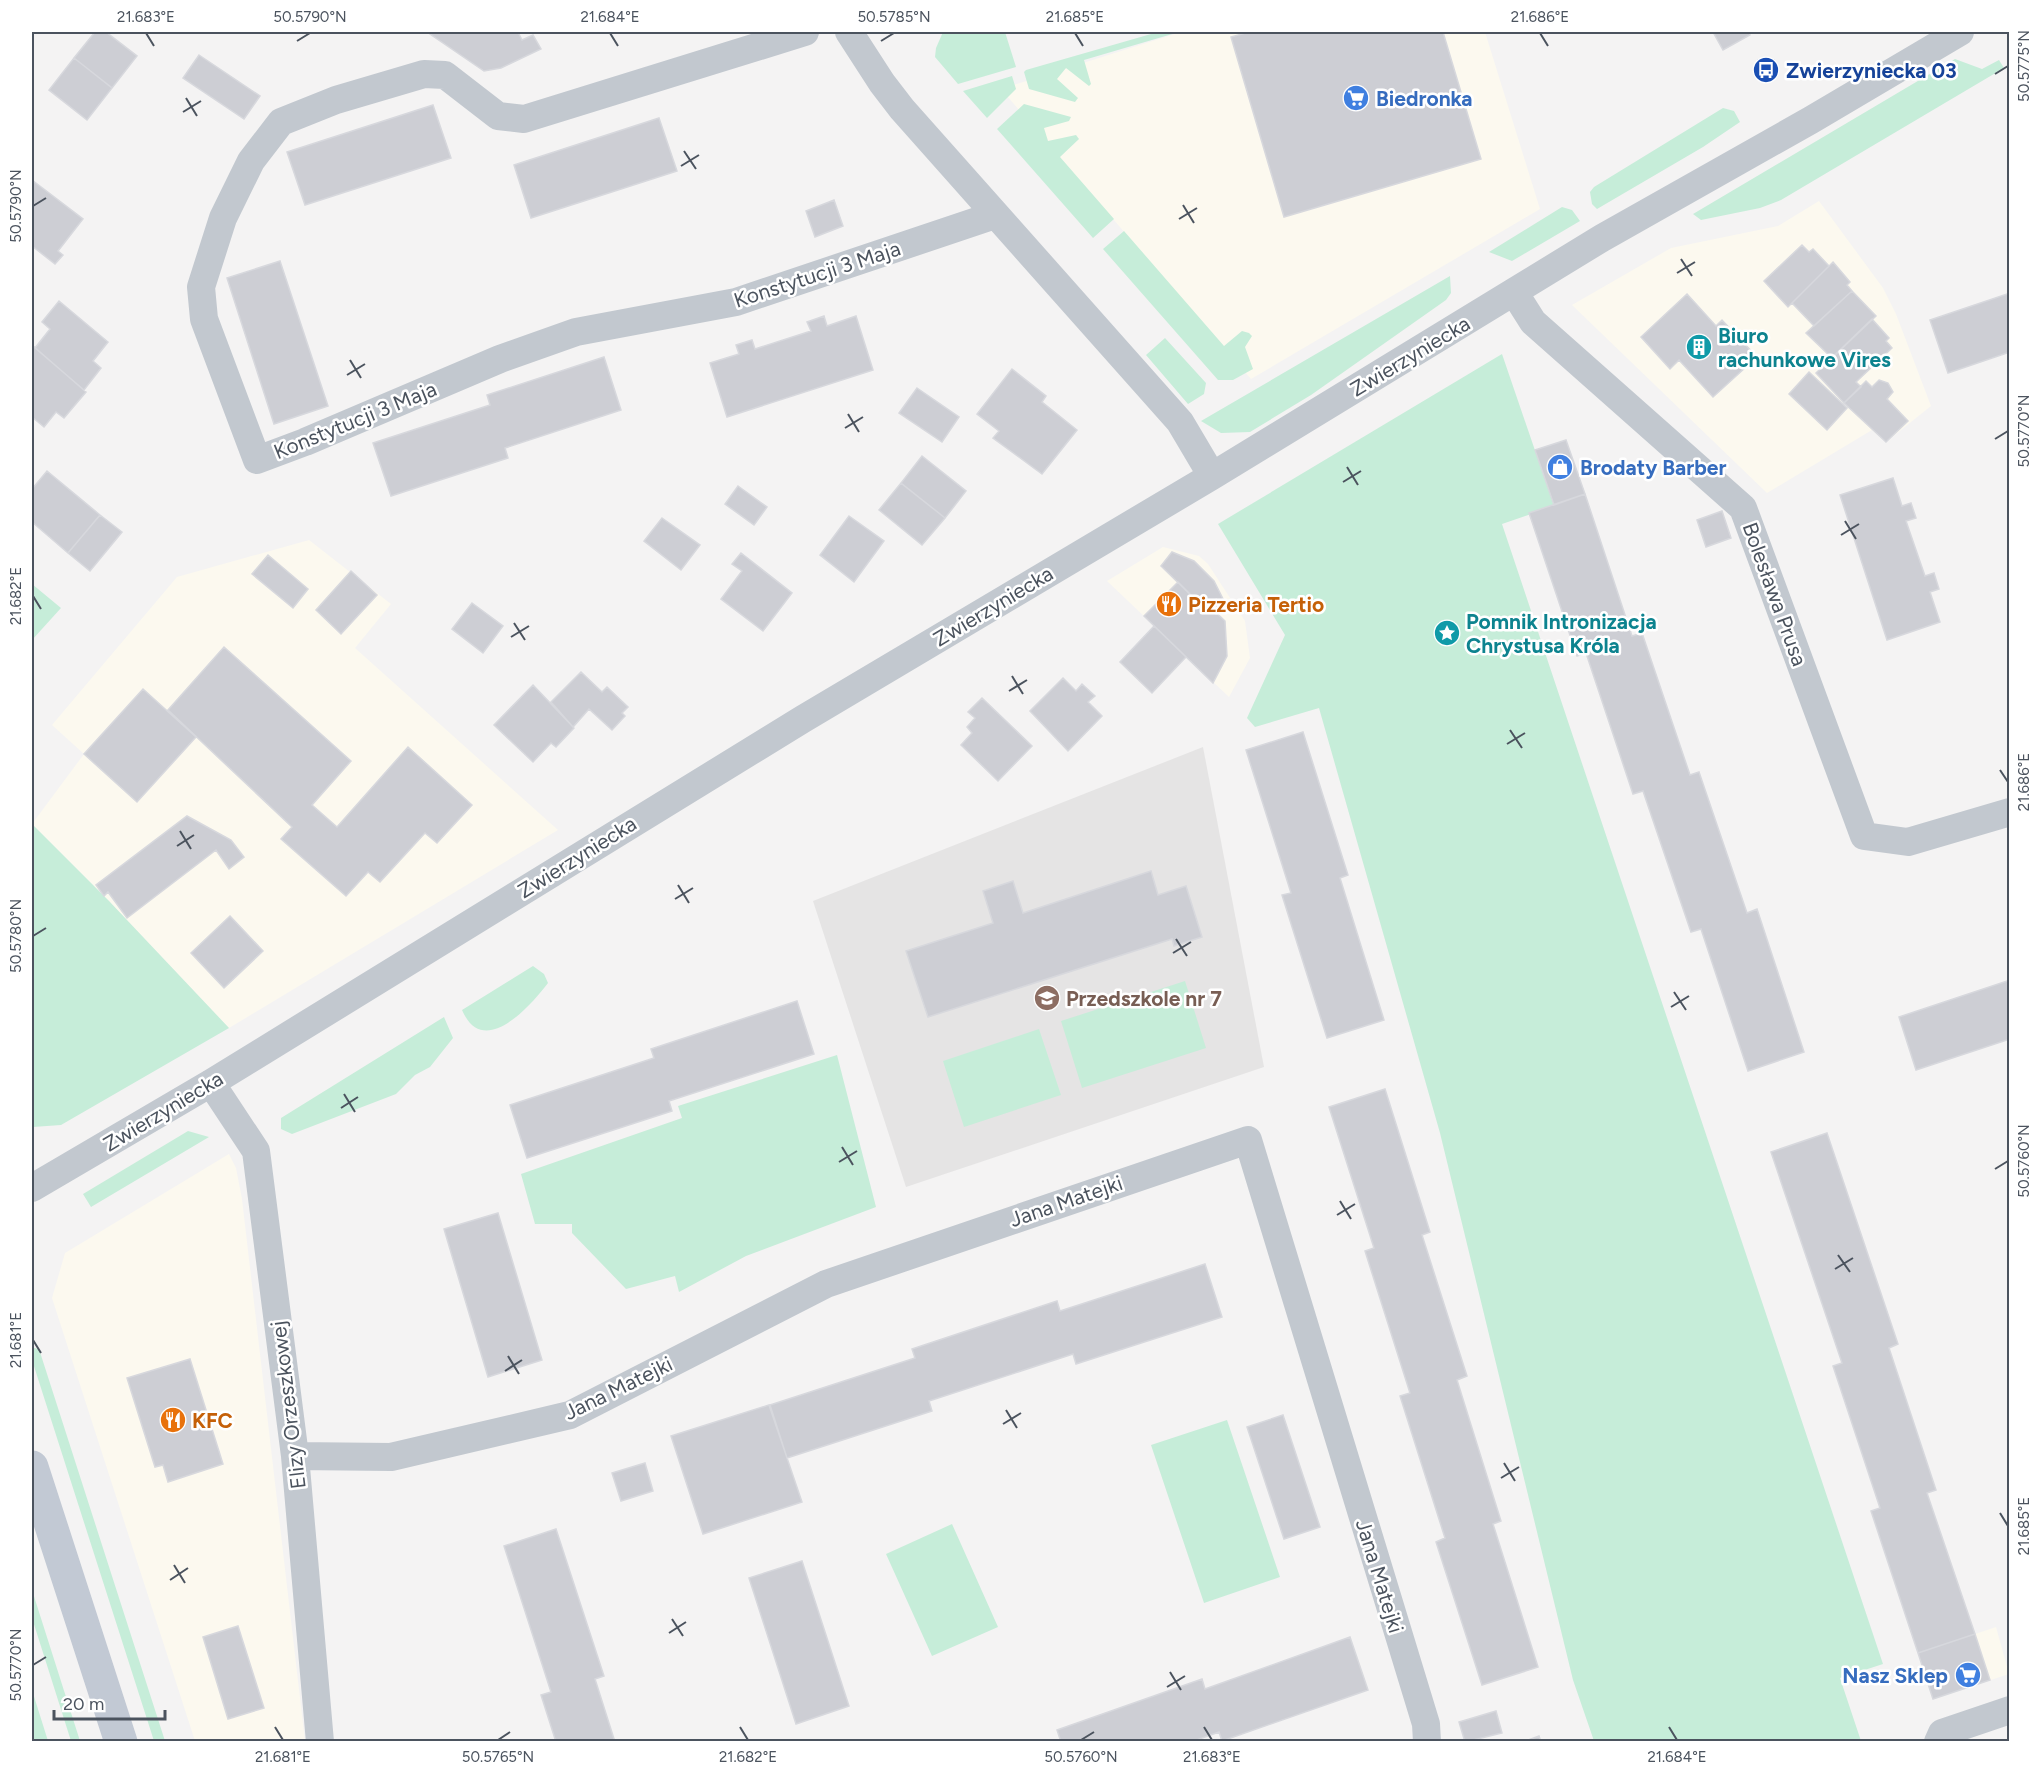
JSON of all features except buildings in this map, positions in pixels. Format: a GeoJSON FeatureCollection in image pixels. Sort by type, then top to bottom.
{"type":"FeatureCollection","features":[{"type":"Feature","properties":{"kind":"street","name":"Konstytucji 3 Maja"},"geometry":{"type":"LineString","coordinates":[[805,32],[524,119],[498,116],[445,75],[424,74],[336,100],[281,122],[250,160],[223,218],[201,287],[204,319],[257,460],[500,359],[576,332],[736,302],[995,215]]}},
{"type":"Feature","properties":{"kind":"street"},"geometry":{"type":"LineString","coordinates":[[849,32],[902,109],[1180,422],[1212,476]]}},
{"type":"Feature","properties":{"kind":"street","name":"Zwierzyniecka"},"geometry":{"type":"LineString","coordinates":[[32,1188],[211,1083],[793,725],[1212,476],[1602,238],[1811,120],[1960,32]]}},
{"type":"Feature","properties":{"kind":"street","name":"Bolesława Prusa"},"geometry":{"type":"LineString","coordinates":[[1514,292],[1533,321],[1743,508],[1864,836],[1908,842],[2010,812]]}},
{"type":"Feature","properties":{"kind":"street","name":"Elizy Orzeszkowej"},"geometry":{"type":"LineString","coordinates":[[211,1083],[256,1151],[295,1456],[320,1742]]}},
{"type":"Feature","properties":{"kind":"street","name":"Jana Matejki"},"geometry":{"type":"LineString","coordinates":[[295,1456],[391,1457],[570,1415],[826,1284],[1248,1140],[1426,1724],[1427,1742]]}},
{"type":"Feature","properties":{"kind":"street"},"geometry":{"type":"LineString","coordinates":[[32,1467],[121,1742]]}},
{"type":"Feature","properties":{"kind":"street"},"geometry":{"type":"LineString","coordinates":[[1938,1742],[1942,1734],[2010,1710]]}},
{"type":"Feature","properties":{"kind":"shaded area"},"geometry":{"type":"Polygon","coordinates":[[[1181,32],[1485,32],[1540,209],[1251,379],[1001,89],[1181,32]]]}},
{"type":"Feature","properties":{"kind":"shaded area"},"geometry":{"type":"Polygon","coordinates":[[[1819,201],[1883,288],[1896,314],[1931,406],[1886,442],[1872,430],[1767,493],[1572,305],[1671,248],[1778,226],[1819,201]]]}},
{"type":"Feature","properties":{"kind":"shaded area"},"geometry":{"type":"Polygon","coordinates":[[[309,540],[391,604],[355,648],[558,830],[229,1028],[109,901],[32,824],[84,754],[52,725],[177,577],[309,540]]]}},
{"type":"Feature","properties":{"kind":"shaded area"},"geometry":{"type":"Polygon","coordinates":[[[1163,547],[1199,556],[1208,564],[1245,621],[1250,658],[1229,697],[1107,581],[1163,547]]]}},
{"type":"Feature","properties":{"kind":"shaded area","name":"Przedszkole nr 7"},"geometry":{"type":"Polygon","coordinates":[[[1203,747],[1264,1067],[906,1187],[813,901],[1203,747]]]}},
{"type":"Feature","properties":{"kind":"shaded area"},"geometry":{"type":"Polygon","coordinates":[[[229,1154],[236,1168],[242,1199],[305,1741],[195,1741],[52,1298],[65,1253],[229,1154]]]}},
{"type":"Feature","properties":{"kind":"shaded area"},"geometry":{"type":"Polygon","coordinates":[[[1996,1627],[2009,1674],[1933,1699],[1918,1653],[1996,1627]]]}},
{"type":"Feature","properties":{"kind":"green space"},"geometry":{"type":"Polygon","coordinates":[[[943,32],[1005,32],[1016,67],[958,84],[935,57],[943,32]]]}},
{"type":"Feature","properties":{"kind":"green space"},"geometry":{"type":"Polygon","coordinates":[[[1158,32],[1179,32],[1084,60],[1091,84],[1089,86],[1066,68],[1057,79],[1078,98],[1075,102],[1029,89],[1024,72],[1026,70],[1158,32]]]}},
{"type":"Feature","properties":{"kind":"green space"},"geometry":{"type":"Polygon","coordinates":[[[1955,59],[1982,69],[1999,60],[2004,68],[1781,200],[1760,208],[1701,220],[1693,214],[1955,59]]]}},
{"type":"Feature","properties":{"kind":"green space"},"geometry":{"type":"Polygon","coordinates":[[[1012,76],[1016,89],[987,118],[963,91],[1012,76]]]}},
{"type":"Feature","properties":{"kind":"green space"},"geometry":{"type":"Polygon","coordinates":[[[1024,104],[1071,117],[1069,121],[1044,128],[1048,141],[1076,135],[1079,139],[1060,157],[1114,219],[1093,238],[997,129],[1024,104]]]}},
{"type":"Feature","properties":{"kind":"green space"},"geometry":{"type":"Polygon","coordinates":[[[1723,108],[1734,111],[1740,122],[1703,147],[1597,209],[1592,204],[1590,192],[1594,187],[1723,108]]]}},
{"type":"Feature","properties":{"kind":"green space"},"geometry":{"type":"Polygon","coordinates":[[[1562,207],[1572,210],[1580,221],[1512,261],[1489,252],[1562,207]]]}},
{"type":"Feature","properties":{"kind":"green space"},"geometry":{"type":"Polygon","coordinates":[[[1124,231],[1224,346],[1242,331],[1252,336],[1245,347],[1253,369],[1233,380],[1218,380],[1103,249],[1124,231]]]}},
{"type":"Feature","properties":{"kind":"green space"},"geometry":{"type":"Polygon","coordinates":[[[1450,276],[1451,293],[1446,300],[1311,395],[1250,432],[1221,433],[1201,421],[1450,276]]]}},
{"type":"Feature","properties":{"kind":"green space"},"geometry":{"type":"Polygon","coordinates":[[[1165,338],[1206,383],[1204,394],[1188,404],[1146,355],[1165,338]]]}},
{"type":"Feature","properties":{"kind":"green space"},"geometry":{"type":"Polygon","coordinates":[[[1502,354],[1554,506],[1502,524],[1883,1664],[1840,1678],[1861,1741],[1594,1741],[1573,1680],[1440,1133],[1319,708],[1255,727],[1247,718],[1285,635],[1218,524],[1502,354]]]}},
{"type":"Feature","properties":{"kind":"green space"},"geometry":{"type":"Polygon","coordinates":[[[32,584],[61,608],[32,640],[32,584]]]}},
{"type":"Feature","properties":{"kind":"green space"},"geometry":{"type":"Polygon","coordinates":[[[32,824],[109,901],[229,1028],[61,1125],[33,1127],[32,824]]]}},
{"type":"Feature","properties":{"kind":"green space"},"geometry":{"type":"Polygon","coordinates":[[[533,966],[544,974],[548,983],[530,1005],[506,1024],[493,1030],[482,1030],[471,1024],[462,1010],[533,966]]]}},
{"type":"Feature","properties":{"kind":"green space"},"geometry":{"type":"Polygon","coordinates":[[[1185,981],[1206,1048],[1082,1088],[1061,1021],[1185,981]]]}},
{"type":"Feature","properties":{"kind":"green space"},"geometry":{"type":"Polygon","coordinates":[[[444,1017],[453,1038],[430,1067],[415,1075],[396,1094],[292,1134],[281,1129],[281,1118],[444,1017]]]}},
{"type":"Feature","properties":{"kind":"green space"},"geometry":{"type":"Polygon","coordinates":[[[1039,1029],[1061,1095],[964,1127],[943,1061],[1039,1029]]]}},
{"type":"Feature","properties":{"kind":"green space"},"geometry":{"type":"Polygon","coordinates":[[[837,1055],[876,1207],[746,1256],[679,1292],[675,1276],[626,1289],[572,1233],[572,1224],[535,1224],[521,1174],[682,1118],[678,1106],[837,1055]]]}},
{"type":"Feature","properties":{"kind":"green space"},"geometry":{"type":"Polygon","coordinates":[[[188,1131],[209,1137],[91,1207],[83,1194],[188,1131]]]}},
{"type":"Feature","properties":{"kind":"green space"},"geometry":{"type":"Polygon","coordinates":[[[34,1348],[39,1349],[165,1741],[154,1741],[32,1360],[34,1348]]]}},
{"type":"Feature","properties":{"kind":"green space"},"geometry":{"type":"Polygon","coordinates":[[[1227,1420],[1280,1577],[1204,1603],[1151,1445],[1227,1420]]]}},
{"type":"Feature","properties":{"kind":"green space"},"geometry":{"type":"Polygon","coordinates":[[[952,1524],[998,1627],[932,1656],[886,1554],[952,1524]]]}},
{"type":"Feature","properties":{"kind":"green space"},"geometry":{"type":"Polygon","coordinates":[[[32,1590],[80,1741],[71,1741],[32,1618],[32,1590]]]}},
{"type":"Feature","properties":{"kind":"green space"},"geometry":{"type":"Polygon","coordinates":[[[32,1690],[48,1741],[32,1741],[32,1690]]]}},
{"type":"Feature","properties":{"kind":"place","name":"Zwierzyniecka 03"},"geometry":{"type":"Point","coordinates":[1766,70]}},
{"type":"Feature","properties":{"kind":"place","name":"Biedronka"},"geometry":{"type":"Point","coordinates":[1356,98]}},
{"type":"Feature","properties":{"kind":"place","name":"Biuro rachunkowe Vires"},"geometry":{"type":"Point","coordinates":[1699,347]}},
{"type":"Feature","properties":{"kind":"place","name":"Brodaty Barber"},"geometry":{"type":"Point","coordinates":[1560,467]}},
{"type":"Feature","properties":{"kind":"place","name":"Pizzeria Tertio"},"geometry":{"type":"Point","coordinates":[1169,604]}},
{"type":"Feature","properties":{"kind":"place","name":"Pomnik Intronizacja Chrystusa Króla"},"geometry":{"type":"Point","coordinates":[1447,633]}},
{"type":"Feature","properties":{"kind":"place","name":"Przedszkole nr 7"},"geometry":{"type":"Point","coordinates":[1047,998]}},
{"type":"Feature","properties":{"kind":"place","name":"KFC"},"geometry":{"type":"Point","coordinates":[173,1420]}},
{"type":"Feature","properties":{"kind":"place","name":"Nasz Sklep"},"geometry":{"type":"Point","coordinates":[1968,1675]}}]}
